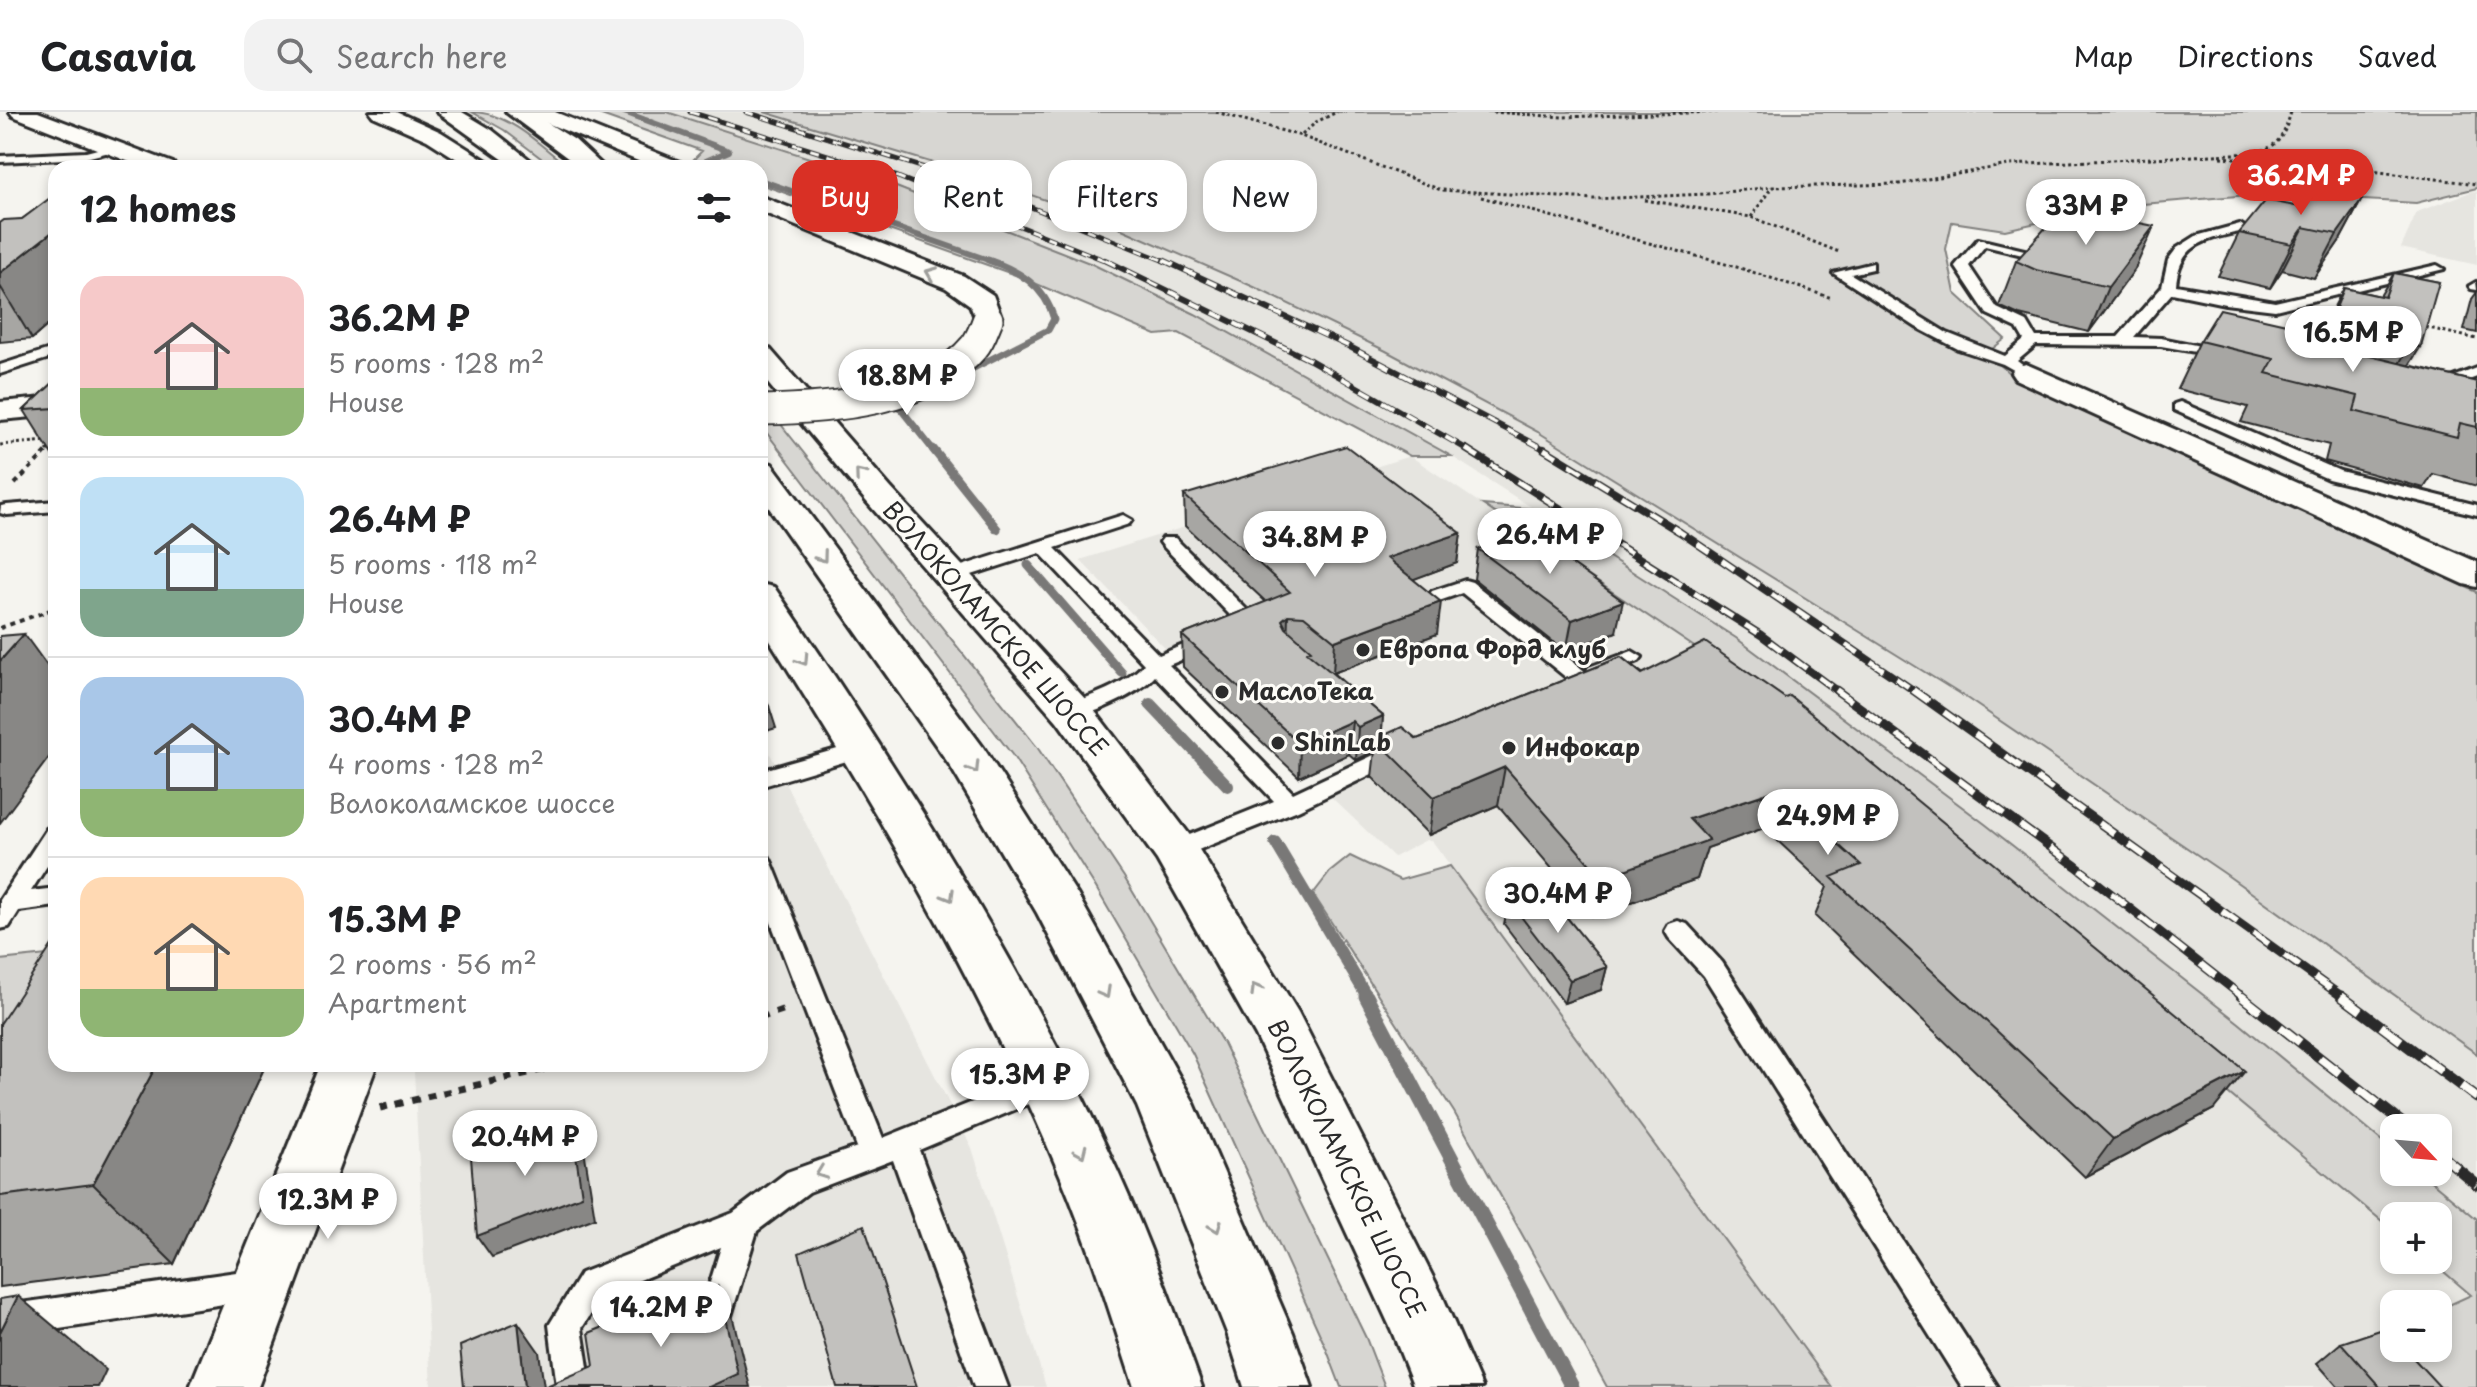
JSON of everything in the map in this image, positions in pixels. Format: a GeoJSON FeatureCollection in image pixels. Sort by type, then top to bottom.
{"type":"FeatureCollection","features":[{"type":"Feature","properties":{"kind":"main road"},"geometry":{"type":"LineString","coordinates":[[20,112],[141,160]]}},
{"type":"Feature","properties":{"kind":"main road"},"geometry":{"type":"LineString","coordinates":[[380,112],[473,160]]}},
{"type":"Feature","properties":{"kind":"main road"},"geometry":{"type":"LineString","coordinates":[[447,112],[485,134],[519,160]]}},
{"type":"Feature","properties":{"kind":"main road"},"geometry":{"type":"LineString","coordinates":[[516,112],[585,160]]}},
{"type":"Feature","properties":{"kind":"main road"},"geometry":{"type":"LineString","coordinates":[[537,112],[654,160]]}},
{"type":"Feature","properties":{"kind":"main road"},"geometry":{"type":"LineString","coordinates":[[768,206],[955,282],[983,301],[988,319],[985,336],[971,351],[926,381],[856,402],[802,410],[768,410]]}},
{"type":"Feature","properties":{"kind":"main road"},"geometry":{"type":"LineString","coordinates":[[2022,358],[2477,576]]}},
{"type":"Feature","properties":{"kind":"main road","name":"ВОЛОКОЛАМСКОЕ ШОССЕ"},"geometry":{"type":"LineString","coordinates":[[768,364],[878,494],[1072,711],[1175,850],[1279,1028],[1419,1317],[1448,1387]]}},
{"type":"Feature","properties":{"kind":"main road"},"geometry":{"type":"LineString","coordinates":[[0,411],[48,407]]}},
{"type":"Feature","properties":{"kind":"main road"},"geometry":{"type":"LineString","coordinates":[[768,482],[967,757],[1059,907],[1164,1101],[1260,1333],[1278,1387]]}},
{"type":"Feature","properties":{"kind":"main road"},"geometry":{"type":"LineString","coordinates":[[768,607],[862,749],[953,903],[1050,1083],[1101,1197],[1168,1387]]}},
{"type":"Feature","properties":{"kind":"main road"},"geometry":{"type":"LineString","coordinates":[[224,1387],[346,1072]]}},
{"type":"Feature","properties":{"kind":"lane"},"geometry":{"type":"LineString","coordinates":[[0,159],[14,152],[86,155],[113,148]]}},
{"type":"Feature","properties":{"kind":"lane"},"geometry":{"type":"LineString","coordinates":[[2121,343],[2169,288],[2169,269],[2174,258],[2204,236],[2240,228]]}},
{"type":"Feature","properties":{"kind":"lane"},"geometry":{"type":"LineString","coordinates":[[2022,358],[2022,325],[1992,311],[1962,266],[1982,242],[2031,253]]}},
{"type":"Feature","properties":{"kind":"lane"},"geometry":{"type":"LineString","coordinates":[[1868,266],[1840,273],[1946,336],[1989,356],[2022,358],[2121,343],[2161,342],[2236,357]]}},
{"type":"Feature","properties":{"kind":"lane"},"geometry":{"type":"LineString","coordinates":[[2169,288],[2225,300],[2275,306],[2437,269]]}},
{"type":"Feature","properties":{"kind":"lane"},"geometry":{"type":"LineString","coordinates":[[0,370],[48,354]]}},
{"type":"Feature","properties":{"kind":"lane"},"geometry":{"type":"LineString","coordinates":[[2422,392],[2477,372]]}},
{"type":"Feature","properties":{"kind":"lane"},"geometry":{"type":"LineString","coordinates":[[2180,407],[2334,475],[2477,510]]}},
{"type":"Feature","properties":{"kind":"lane"},"geometry":{"type":"LineString","coordinates":[[4,505],[48,506]]}},
{"type":"Feature","properties":{"kind":"lane"},"geometry":{"type":"LineString","coordinates":[[953,575],[1123,520]]}},
{"type":"Feature","properties":{"kind":"lane"},"geometry":{"type":"LineString","coordinates":[[1072,711],[1140,680],[1156,663],[1230,633],[1240,614],[1169,542]]}},
{"type":"Feature","properties":{"kind":"lane"},"geometry":{"type":"LineString","coordinates":[[1043,546],[1290,804]]}},
{"type":"Feature","properties":{"kind":"lane"},"geometry":{"type":"LineString","coordinates":[[1439,595],[1465,586],[1580,678]]}},
{"type":"Feature","properties":{"kind":"lane"},"geometry":{"type":"LineString","coordinates":[[1551,690],[1632,657]]}},
{"type":"Feature","properties":{"kind":"lane"},"geometry":{"type":"LineString","coordinates":[[1175,850],[1290,804],[1411,747],[1382,731]]}},
{"type":"Feature","properties":{"kind":"lane"},"geometry":{"type":"LineString","coordinates":[[768,777],[862,749]]}},
{"type":"Feature","properties":{"kind":"lane"},"geometry":{"type":"LineString","coordinates":[[6,912],[48,846]]}},
{"type":"Feature","properties":{"kind":"lane"},"geometry":{"type":"LineString","coordinates":[[768,881],[991,1387]]}},
{"type":"Feature","properties":{"kind":"lane"},"geometry":{"type":"LineString","coordinates":[[6,912],[48,899]]}},
{"type":"Feature","properties":{"kind":"lane"},"geometry":{"type":"LineString","coordinates":[[1678,931],[1713,969],[1981,1387]]}},
{"type":"Feature","properties":{"kind":"lane"},"geometry":{"type":"LineString","coordinates":[[574,1387],[565,1325],[592,1284],[744,1223],[798,1182],[1050,1083]]}},
{"type":"Feature","properties":{"kind":"lane"},"geometry":{"type":"LineString","coordinates":[[715,1318],[744,1223]]}},
{"type":"Feature","properties":{"kind":"lane"},"geometry":{"type":"LineString","coordinates":[[0,1322],[266,1283]]}},
{"type":"Feature","properties":{"kind":"path"},"geometry":{"type":"LineString","coordinates":[[1216,112],[1301,136],[1421,184],[1740,268],[1833,298]]}},
{"type":"Feature","properties":{"kind":"path"},"geometry":{"type":"LineString","coordinates":[[1301,136],[1316,122],[1337,112]]}},
{"type":"Feature","properties":{"kind":"path"},"geometry":{"type":"LineString","coordinates":[[1493,112],[1562,117],[1718,112]]}},
{"type":"Feature","properties":{"kind":"path"},"geometry":{"type":"LineString","coordinates":[[1468,194],[1593,199],[1772,187],[1899,184],[2009,165],[2204,156],[2275,149],[2282,140],[2291,112]]}},
{"type":"Feature","properties":{"kind":"path"},"geometry":{"type":"LineString","coordinates":[[2204,156],[2290,162],[2477,184]]}},
{"type":"Feature","properties":{"kind":"path"},"geometry":{"type":"LineString","coordinates":[[1751,217],[1772,187]]}},
{"type":"Feature","properties":{"kind":"path"},"geometry":{"type":"LineString","coordinates":[[2393,279],[2427,297],[2415,325],[2477,339]]}},
{"type":"Feature","properties":{"kind":"path"},"geometry":{"type":"LineString","coordinates":[[0,445],[48,442]]}},
{"type":"Feature","properties":{"kind":"path"},"geometry":{"type":"LineString","coordinates":[[4,505],[48,451]]}},
{"type":"Feature","properties":{"kind":"path"},"geometry":{"type":"LineString","coordinates":[[0,628],[48,611]]}},
{"type":"Feature","properties":{"kind":"path"},"geometry":{"type":"LineString","coordinates":[[329,1120],[532,1072]]}},
{"type":"Feature","properties":{"kind":"shaded area"},"geometry":{"type":"Polygon","coordinates":[[[472,112],[511,124],[559,160],[543,160],[504,130],[472,112]]]}},
{"type":"Feature","properties":{"kind":"shaded area"},"geometry":{"type":"Polygon","coordinates":[[[593,112],[667,112],[816,160],[792,160],[792,195],[768,187],[768,160],[694,159],[702,151],[593,112]]]}},
{"type":"Feature","properties":{"kind":"shaded area"},"geometry":{"type":"Polygon","coordinates":[[[667,112],[764,112],[923,160],[914,160],[914,194],[898,188],[898,160],[816,160],[667,112]]]}},
{"type":"Feature","properties":{"kind":"shaded area"},"geometry":{"type":"Polygon","coordinates":[[[764,112],[2477,112],[2477,188],[2416,203],[2261,194],[2107,207],[2005,230],[1952,222],[1946,249],[1955,293],[2005,339],[1992,349],[1996,361],[2013,377],[2477,592],[2477,1054],[2224,873],[1968,699],[1538,432],[1386,351],[1254,287],[1129,232],[1187,232],[1187,160],[1048,160],[1048,201],[1032,195],[1032,160],[923,160],[764,112]]]}},
{"type":"Feature","properties":{"kind":"shaded area"},"geometry":{"type":"Polygon","coordinates":[[[898,188],[914,194],[914,232],[1011,232],[1092,264],[1195,314],[1451,456],[1410,456],[1179,333],[1156,335],[1018,276],[895,232],[898,232],[898,188]]]}},
{"type":"Feature","properties":{"kind":"shaded area"},"geometry":{"type":"Polygon","coordinates":[[[2477,192],[2477,265],[2401,248],[2417,212],[2477,192]]]}},
{"type":"Feature","properties":{"kind":"shaded area"},"geometry":{"type":"Polygon","coordinates":[[[1032,195],[1048,201],[1048,232],[1129,232],[1254,287],[1386,351],[1539,432],[1968,699],[2224,873],[2477,1054],[2477,1219],[2437,1186],[2452,1186],[2452,1114],[2380,1114],[2380,1139],[2239,1023],[1985,824],[1736,638],[1451,456],[1195,314],[1092,264],[1011,232],[1032,232],[1032,195]]]}},
{"type":"Feature","properties":{"kind":"shaded area"},"geometry":{"type":"Polygon","coordinates":[[[768,408],[1037,747],[1124,877],[1223,1043],[1366,1338],[1385,1387],[1341,1387],[1193,1054],[1095,886],[1013,756],[768,434],[768,408]]]}},
{"type":"Feature","properties":{"kind":"shaded area"},"geometry":{"type":"Polygon","coordinates":[[[1410,456],[1727,669],[1779,720],[2380,1218],[2380,1274],[2447,1274],[2472,1295],[2452,1304],[2452,1290],[2380,1290],[2380,1335],[2372,1338],[2380,1347],[2380,1362],[2395,1362],[2418,1387],[1832,1387],[1433,842],[1426,840],[1394,857],[1330,796],[1362,780],[1338,759],[1299,777],[1183,667],[1080,560],[1410,456]]]}},
{"type":"Feature","properties":{"kind":"shaded area"},"geometry":{"type":"Polygon","coordinates":[[[1483,505],[1534,509],[1736,638],[1985,824],[2239,1023],[2380,1139],[2380,1186],[2437,1186],[2477,1219],[2477,1387],[2418,1387],[2395,1362],[2452,1362],[2452,1304],[2471,1295],[2446,1274],[2452,1274],[2452,1202],[2380,1202],[2380,1219],[1779,720],[1727,669],[1483,505]]]}},
{"type":"Feature","properties":{"kind":"shaded area"},"geometry":{"type":"Polygon","coordinates":[[[768,750],[972,1148],[1046,1387],[431,1387],[414,1072],[768,1072],[768,750]]]}},
{"type":"Feature","properties":{"kind":"shaded area"},"geometry":{"type":"Polygon","coordinates":[[[1350,856],[1400,880],[1450,866],[1832,1387],[1607,1387],[1454,1112],[1313,894],[1330,872],[1350,856]]]}},
{"type":"Feature","properties":{"kind":"shaded area"},"geometry":{"type":"Polygon","coordinates":[[[48,955],[48,995],[0,1022],[0,960],[48,955]]]}},
{"type":"Feature","properties":{"kind":"shaded area"},"geometry":{"type":"Polygon","coordinates":[[[2380,1335],[2380,1347],[2372,1338],[2380,1335]]]}},
{"type":"Feature","properties":{"kind":"building"},"geometry":{"type":"Polygon","coordinates":[[[2313,189],[2362,199],[2337,234],[2304,227],[2292,244],[2239,233],[2266,200],[2299,207],[2313,189]]]}},
{"type":"Feature","properties":{"kind":"building"},"geometry":{"type":"Polygon","coordinates":[[[48,200],[48,235],[0,273],[0,223],[22,219],[48,200]]]}},
{"type":"Feature","properties":{"kind":"building"},"geometry":{"type":"Polygon","coordinates":[[[2070,209],[2154,226],[2108,287],[2036,270],[2016,261],[2047,226],[2054,227],[2070,209]]]}},
{"type":"Feature","properties":{"kind":"building"},"geometry":{"type":"Polygon","coordinates":[[[2394,273],[2439,282],[2421,346],[2407,350],[2377,344],[2329,325],[2344,288],[2385,297],[2394,273]]]}},
{"type":"Feature","properties":{"kind":"building"},"geometry":{"type":"Polygon","coordinates":[[[2220,309],[2286,324],[2366,355],[2477,382],[2477,427],[2460,423],[2457,437],[2354,411],[2358,396],[2266,373],[2274,359],[2200,341],[2220,309]]]}},
{"type":"Feature","properties":{"kind":"building"},"geometry":{"type":"Polygon","coordinates":[[[48,388],[48,408],[24,410],[48,388]]]}},
{"type":"Feature","properties":{"kind":"building"},"geometry":{"type":"Polygon","coordinates":[[[1346,446],[1461,533],[1387,558],[1441,602],[1335,641],[1304,616],[1288,615],[1282,620],[1286,628],[1311,650],[1307,652],[1383,716],[1358,727],[1352,721],[1300,744],[1182,635],[1290,592],[1184,495],[1346,446]]]}},
{"type":"Feature","properties":{"kind":"building"},"geometry":{"type":"Polygon","coordinates":[[[1527,532],[1623,601],[1572,620],[1478,549],[1527,532]]]}},
{"type":"Feature","properties":{"kind":"building"},"geometry":{"type":"Polygon","coordinates":[[[24,634],[0,661],[0,636],[24,634]]]}},
{"type":"Feature","properties":{"kind":"building"},"geometry":{"type":"Polygon","coordinates":[[[1705,642],[1785,698],[1790,696],[2245,1071],[2113,1139],[1831,877],[1861,865],[1777,790],[1689,819],[1709,840],[1602,878],[1505,767],[1434,797],[1376,739],[1402,727],[1417,739],[1621,657],[1642,674],[1705,642]]]}},
{"type":"Feature","properties":{"kind":"building"},"geometry":{"type":"Polygon","coordinates":[[[1544,889],[1607,967],[1570,980],[1509,901],[1544,889]]]}},
{"type":"Feature","properties":{"kind":"building"},"geometry":{"type":"Polygon","coordinates":[[[48,951],[48,1072],[153,1072],[93,1184],[0,1196],[0,1024],[48,951]]]}},
{"type":"Feature","properties":{"kind":"building"},"geometry":{"type":"Polygon","coordinates":[[[571,1121],[582,1196],[477,1236],[471,1157],[571,1121]]]}},
{"type":"Feature","properties":{"kind":"building"},"geometry":{"type":"Polygon","coordinates":[[[864,1225],[917,1387],[837,1387],[799,1253],[864,1225]]]}},
{"type":"Feature","properties":{"kind":"building"},"geometry":{"type":"Polygon","coordinates":[[[718,1288],[738,1374],[709,1387],[544,1387],[594,1366],[589,1333],[682,1295],[685,1301],[700,1306],[712,1301],[718,1288]]]}},
{"type":"Feature","properties":{"kind":"building"},"geometry":{"type":"Polygon","coordinates":[[[18,1296],[0,1332],[0,1299],[18,1296]]]}},
{"type":"Feature","properties":{"kind":"building"},"geometry":{"type":"Polygon","coordinates":[[[518,1322],[525,1387],[464,1387],[460,1346],[518,1322]]]}},
{"type":"Feature","properties":{"kind":"building"},"geometry":{"type":"Polygon","coordinates":[[[2380,1330],[2380,1362],[2417,1362],[2440,1387],[2380,1387],[2341,1343],[2380,1330]]]}},
{"type":"Feature","properties":{"kind":"waterway"},"geometry":{"type":"LineString","coordinates":[[624,112],[729,151],[708,160]]}},
{"type":"Feature","properties":{"kind":"waterway"},"geometry":{"type":"LineString","coordinates":[[768,183],[994,262]]}},
{"type":"Feature","properties":{"kind":"waterway"},"geometry":{"type":"LineString","coordinates":[[960,375],[1048,330],[1054,319],[1037,288],[1020,274],[988,260]]}},
{"type":"Feature","properties":{"kind":"waterway"},"geometry":{"type":"LineString","coordinates":[[916,399],[900,408],[934,451]]}},
{"type":"Feature","properties":{"kind":"waterway"},"geometry":{"type":"LineString","coordinates":[[933,449],[997,529]]}},
{"type":"Feature","properties":{"kind":"waterway"},"geometry":{"type":"LineString","coordinates":[[1028,565],[1122,673]]}},
{"type":"Feature","properties":{"kind":"waterway"},"geometry":{"type":"LineString","coordinates":[[1150,704],[1228,786]]}},
{"type":"Feature","properties":{"kind":"waterway"},"geometry":{"type":"LineString","coordinates":[[1275,842],[1368,998]]}},
{"type":"Feature","properties":{"kind":"waterway"},"geometry":{"type":"LineString","coordinates":[[1366,996],[1572,1387]]}},
{"type":"Feature","properties":{"kind":"railway"},"geometry":{"type":"LineString","coordinates":[[690,112],[898,177],[1109,262]]}},
{"type":"Feature","properties":{"kind":"railway"},"geometry":{"type":"LineString","coordinates":[[746,112],[969,182],[1167,262]]}},
{"type":"Feature","properties":{"kind":"railway"},"geometry":{"type":"LineString","coordinates":[[1105,260],[1310,360],[1470,451]]}},
{"type":"Feature","properties":{"kind":"railway"},"geometry":{"type":"LineString","coordinates":[[1163,260],[1348,346],[1548,451]]}},
{"type":"Feature","properties":{"kind":"railway"},"geometry":{"type":"LineString","coordinates":[[1466,449],[1761,635],[1838,692]]}},
{"type":"Feature","properties":{"kind":"railway"},"geometry":{"type":"LineString","coordinates":[[1544,449],[1680,532],[1916,692]]}},
{"type":"Feature","properties":{"kind":"railway"},"geometry":{"type":"LineString","coordinates":[[1836,690],[2076,866],[2244,998]]}},
{"type":"Feature","properties":{"kind":"railway"},"geometry":{"type":"LineString","coordinates":[[1913,690],[2344,998]]}},
{"type":"Feature","properties":{"kind":"railway"},"geometry":{"type":"LineString","coordinates":[[2241,996],[2391,1114]]}},
{"type":"Feature","properties":{"kind":"railway"},"geometry":{"type":"LineString","coordinates":[[2341,996],[2477,1098]]}},
{"type":"Feature","properties":{"kind":"railway"},"geometry":{"type":"LineString","coordinates":[[2452,1164],[2477,1185]]}},
{"type":"Feature","properties":{"kind":"place","name":"Европа Форд клуб"},"geometry":{"type":"Point","coordinates":[1363,650]}},
{"type":"Feature","properties":{"kind":"place","name":"МаслоТека"},"geometry":{"type":"Point","coordinates":[1222,692]}},
{"type":"Feature","properties":{"kind":"place","name":"ShinLab"},"geometry":{"type":"Point","coordinates":[1278,743]}},
{"type":"Feature","properties":{"kind":"place","name":"Инфокар"},"geometry":{"type":"Point","coordinates":[1509,748]}}]}
